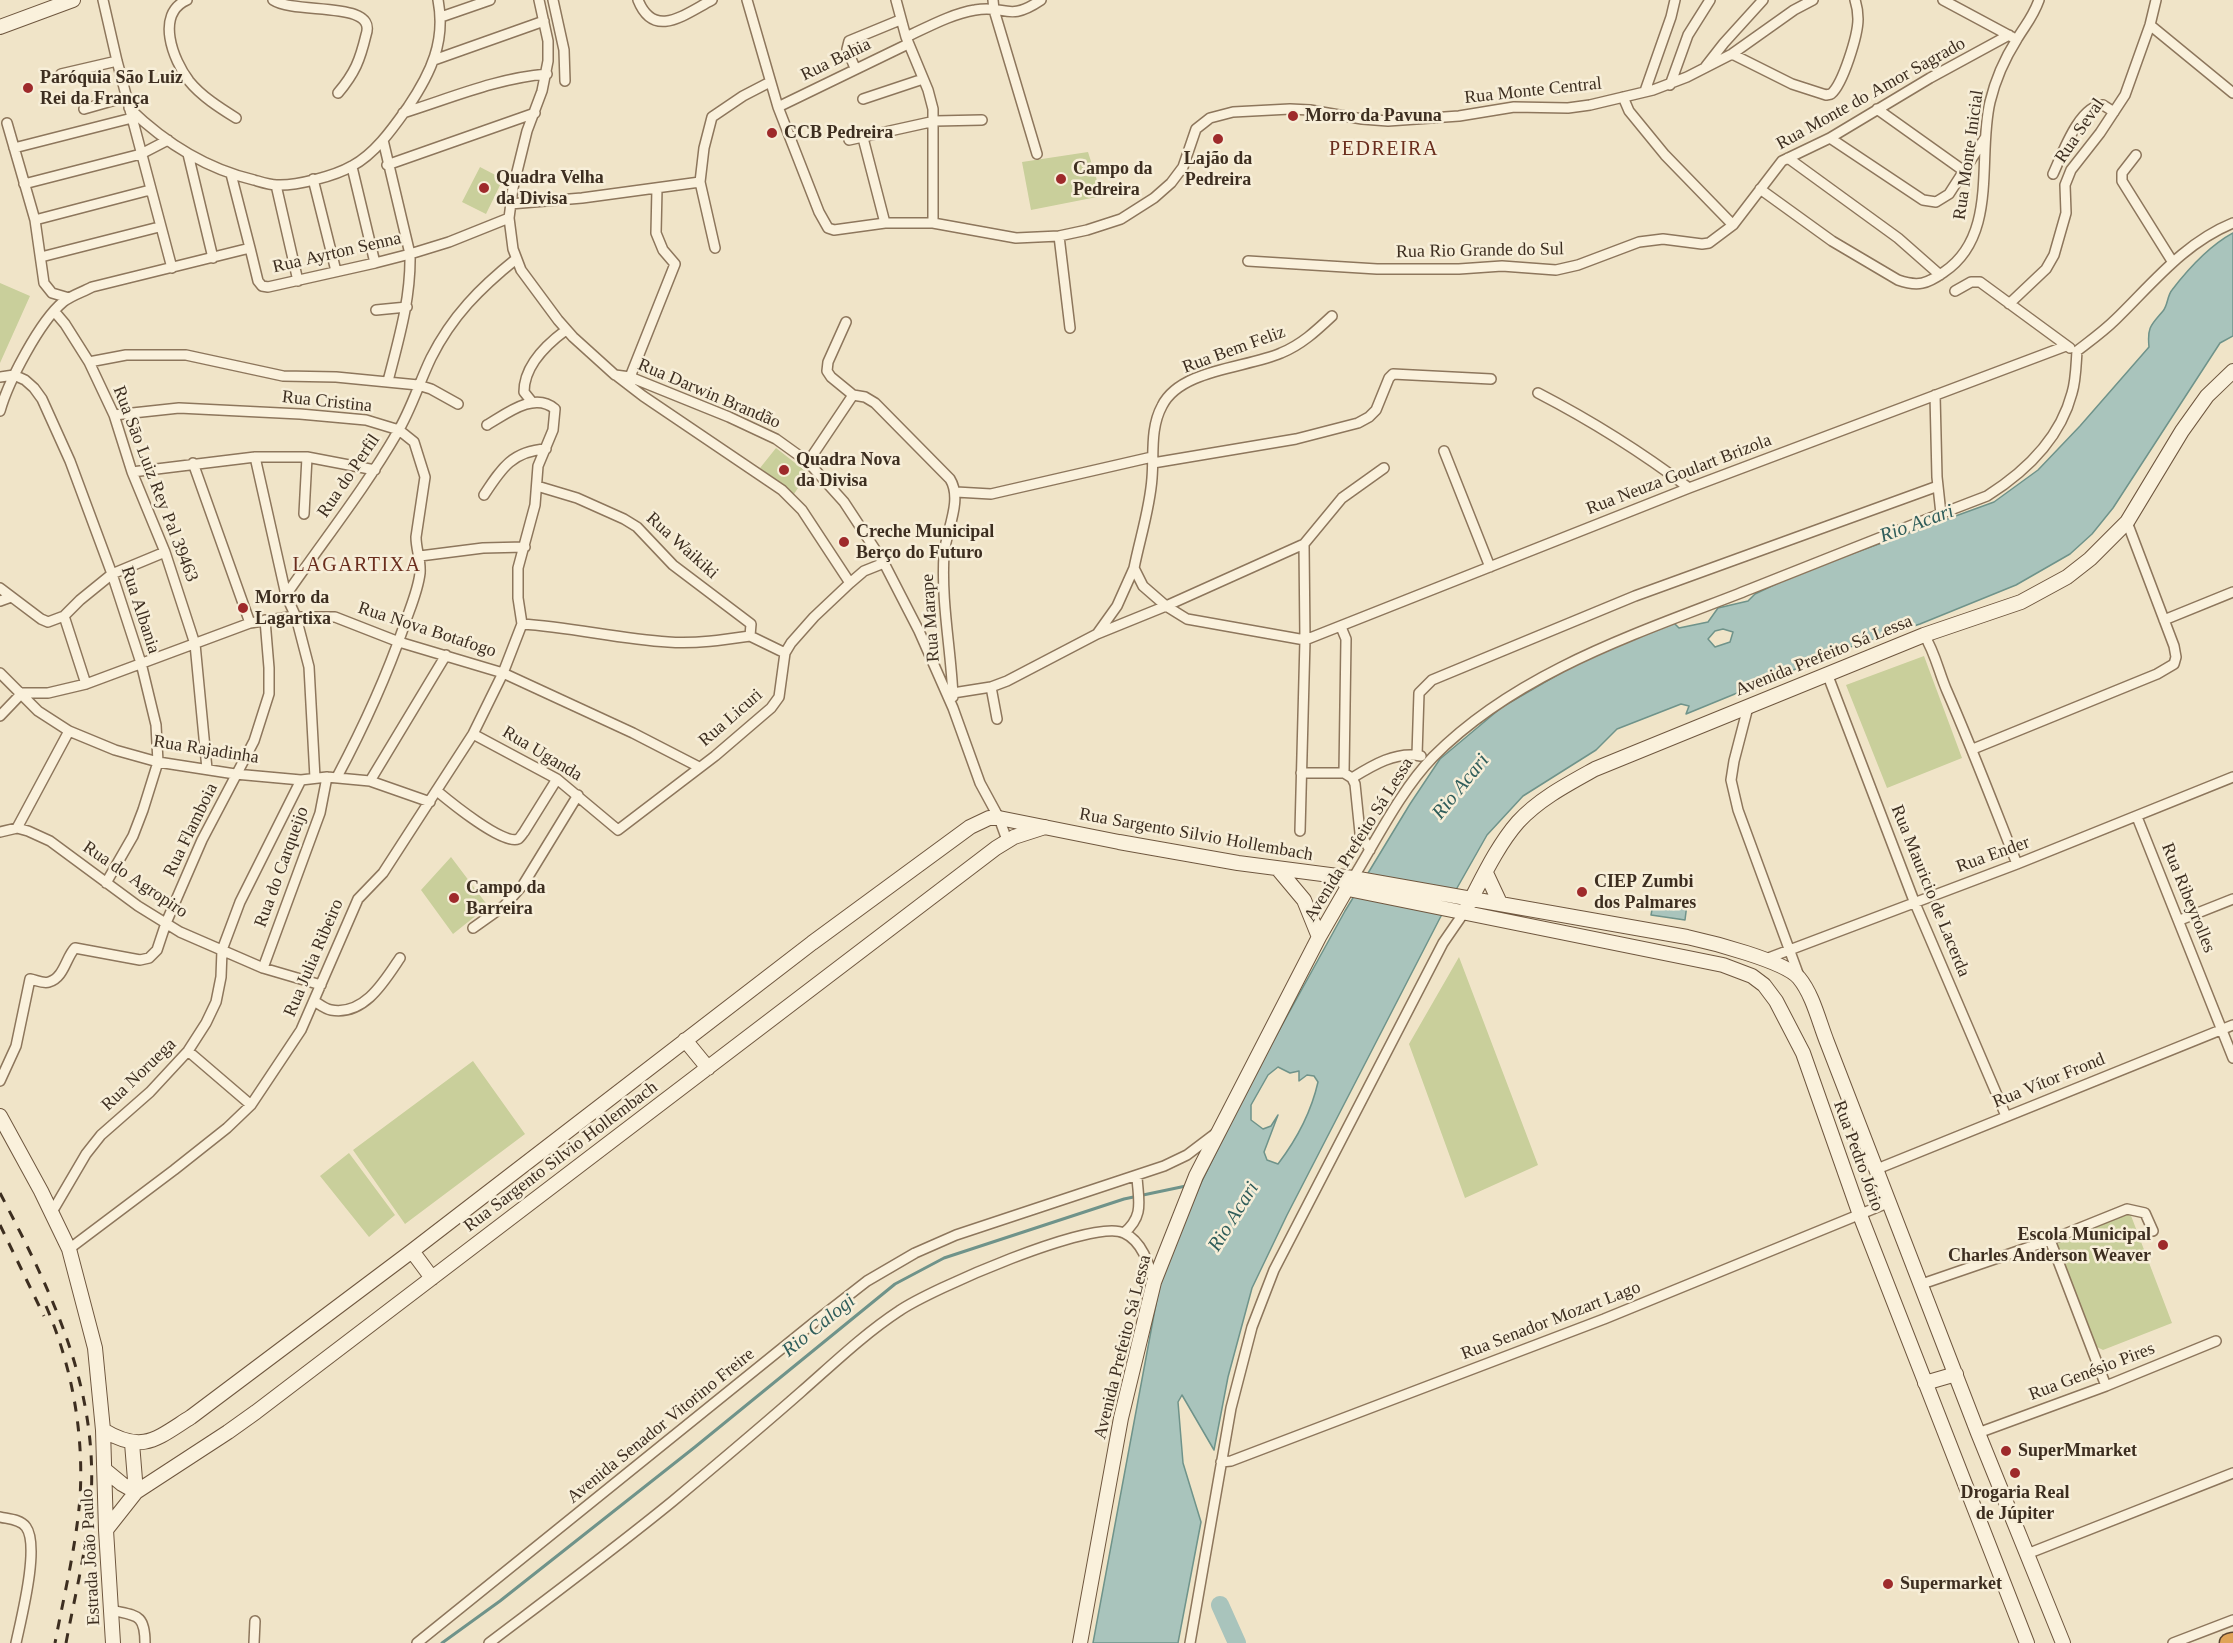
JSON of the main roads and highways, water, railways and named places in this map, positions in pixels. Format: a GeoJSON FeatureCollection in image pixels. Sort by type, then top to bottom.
{"type":"FeatureCollection","features":[{"type":"Feature","properties":{"kind":"highway"},"geometry":{"type":"LineString","coordinates":[[2229,1643],[2233,1642]]}},
{"type":"Feature","properties":{"kind":"main road"},"geometry":{"type":"LineString","coordinates":[[0,27],[64,2]]}},
{"type":"Feature","properties":{"kind":"main road","name":"Avenida Prefeito Sá Lessa"},"geometry":{"type":"LineString","coordinates":[[1458,913],[1519,821],[1566,785],[1624,755],[1828,676],[1924,635],[2021,602],[2067,577],[2090,559],[2127,522],[2182,431],[2207,396],[2233,371]]}},
{"type":"Feature","properties":{"kind":"main road","name":"Rua Sargento Silvio Hollembach"},"geometry":{"type":"LineString","coordinates":[[132,1443],[146,1443],[164,1435],[191,1417],[412,1251],[812,943],[970,827],[989,818],[1047,826],[1119,842],[1351,882],[1500,903],[1706,941],[1785,968],[1800,979]]}},
{"type":"Feature","properties":{"kind":"main road","name":"Rua Sargento Silvio Hollembach"},"geometry":{"type":"LineString","coordinates":[[106,1530],[136,1492],[228,1432],[1007,840],[1047,826]]}},
{"type":"Feature","properties":{"kind":"main road"},"geometry":{"type":"LineString","coordinates":[[1278,869],[1304,900],[1319,937]]}},
{"type":"Feature","properties":{"kind":"main road"},"geometry":{"type":"LineString","coordinates":[[1486,873],[1500,903]]}},
{"type":"Feature","properties":{"kind":"main road","name":"Avenida Prefeito Sá Lessa"},"geometry":{"type":"LineString","coordinates":[[1080,1643],[1121,1418],[1154,1282],[1184,1200],[1319,937],[1351,882]]}},
{"type":"Feature","properties":{"kind":"main road","name":"Rua Sargento Silvio Hollembach"},"geometry":{"type":"LineString","coordinates":[[1351,882],[1458,913]]}},
{"type":"Feature","properties":{"kind":"main road","name":"Rua Pedro Jório"},"geometry":{"type":"LineString","coordinates":[[1458,913],[1723,965],[1752,976],[1764,985],[1776,1001],[1803,1053],[1860,1215],[2027,1643]]}},
{"type":"Feature","properties":{"kind":"main road","name":"Rua Pedro Jório"},"geometry":{"type":"LineString","coordinates":[[1800,979],[1878,1169],[1978,1433],[2063,1643]]}},
{"type":"Feature","properties":{"kind":"main road"},"geometry":{"type":"LineString","coordinates":[[686,1040],[708,1068]]}},
{"type":"Feature","properties":{"kind":"main road"},"geometry":{"type":"LineString","coordinates":[[1803,1053],[1827,1042]]}},
{"type":"Feature","properties":{"kind":"main road","name":"Estrada João Paulo"},"geometry":{"type":"LineString","coordinates":[[0,1116],[52,1212],[69,1249],[95,1348],[103,1430],[113,1643]]}},
{"type":"Feature","properties":{"kind":"main road"},"geometry":{"type":"LineString","coordinates":[[412,1251],[432,1278]]}},
{"type":"Feature","properties":{"kind":"main road"},"geometry":{"type":"LineString","coordinates":[[1925,1383],[1956,1374]]}},
{"type":"Feature","properties":{"kind":"main road"},"geometry":{"type":"LineString","coordinates":[[103,1430],[132,1443],[136,1492]]}},
{"type":"Feature","properties":{"kind":"main road"},"geometry":{"type":"LineString","coordinates":[[105,1470],[136,1492]]}},
{"type":"Feature","properties":{"kind":"water","name":"Rio Acari"},"geometry":{"type":"Polygon","coordinates":[[[2233,233],[2233,336],[2220,343],[2113,508],[2092,534],[2070,554],[2016,585],[1920,624],[1847,648],[1686,714],[1689,706],[1681,704],[1617,729],[1596,750],[1523,796],[1487,835],[1440,918],[1287,1215],[1252,1288],[1228,1377],[1214,1450],[1182,1395],[1178,1402],[1183,1463],[1201,1522],[1178,1643],[1093,1643],[1161,1277],[1201,1183],[1254,1076],[1345,911],[1440,759],[1502,707],[1595,653],[1673,622],[1679,628],[1708,622],[1718,608],[1748,601],[1755,594],[1799,573],[1994,502],[2038,470],[2080,426],[2149,347],[2151,327],[2165,309],[2172,290],[2200,258],[2233,233]],[[1723,629],[1715,631],[1708,639],[1715,647],[1730,642],[1733,632],[1723,629]],[[1278,1067],[1268,1075],[1251,1105],[1251,1120],[1263,1129],[1271,1126],[1278,1115],[1264,1152],[1267,1160],[1278,1164],[1302,1125],[1318,1082],[1314,1076],[1307,1075],[1299,1081],[1299,1071],[1290,1073],[1278,1067]]]}},
{"type":"Feature","properties":{"kind":"water"},"geometry":{"type":"Polygon","coordinates":[[[1654,899],[1687,904],[1685,920],[1651,915],[1654,899]]]}},
{"type":"Feature","properties":{"kind":"waterway","name":"Rio Calogi"},"geometry":{"type":"LineString","coordinates":[[442,1643],[500,1601],[695,1447],[895,1284],[944,1258],[1124,1199],[1186,1186]]}},
{"type":"Feature","properties":{"kind":"waterway"},"geometry":{"type":"LineString","coordinates":[[1220,1605],[1237,1643]]}},
{"type":"Feature","properties":{"kind":"railway"},"geometry":{"type":"LineString","coordinates":[[0,1193],[53,1303],[79,1378],[87,1417],[91,1457],[91,1499],[84,1553],[66,1643]]}},
{"type":"Feature","properties":{"kind":"railway"},"geometry":{"type":"LineString","coordinates":[[0,1225],[44,1316]]}},
{"type":"Feature","properties":{"kind":"railway"},"geometry":{"type":"LineString","coordinates":[[46,1306],[69,1376],[78,1425],[81,1474],[76,1535],[55,1643]]}},
{"type":"Feature","properties":{"kind":"place","name":"Paróquia São Luiz Rei da França"},"geometry":{"type":"Point","coordinates":[28,88]}},
{"type":"Feature","properties":{"kind":"place","name":"Morro da Pavuna"},"geometry":{"type":"Point","coordinates":[1293,116]}},
{"type":"Feature","properties":{"kind":"place","name":"CCB Pedreira"},"geometry":{"type":"Point","coordinates":[772,133]}},
{"type":"Feature","properties":{"kind":"place","name":"Lajão da Pedreira"},"geometry":{"type":"Point","coordinates":[1218,139]}},
{"type":"Feature","properties":{"kind":"place","name":"Campo da Pedreira"},"geometry":{"type":"Point","coordinates":[1061,179]}},
{"type":"Feature","properties":{"kind":"place","name":"Quadra Velha da Divisa"},"geometry":{"type":"Point","coordinates":[484,188]}},
{"type":"Feature","properties":{"kind":"place","name":"Quadra Nova da Divisa"},"geometry":{"type":"Point","coordinates":[784,470]}},
{"type":"Feature","properties":{"kind":"place","name":"Creche Municipal Berço do Futuro"},"geometry":{"type":"Point","coordinates":[844,542]}},
{"type":"Feature","properties":{"kind":"place","name":"Morro da Lagartixa"},"geometry":{"type":"Point","coordinates":[243,608]}},
{"type":"Feature","properties":{"kind":"place","name":"CIEP Zumbi dos Palmares"},"geometry":{"type":"Point","coordinates":[1582,892]}},
{"type":"Feature","properties":{"kind":"place","name":"Campo da Barreira"},"geometry":{"type":"Point","coordinates":[454,898]}},
{"type":"Feature","properties":{"kind":"place","name":"Escola Municipal Charles Anderson Weaver"},"geometry":{"type":"Point","coordinates":[2163,1245]}},
{"type":"Feature","properties":{"kind":"place","name":"SuperMmarket"},"geometry":{"type":"Point","coordinates":[2006,1451]}},
{"type":"Feature","properties":{"kind":"place","name":"Drogaria Real de Júpiter"},"geometry":{"type":"Point","coordinates":[2015,1473]}},
{"type":"Feature","properties":{"kind":"place","name":"Supermarket"},"geometry":{"type":"Point","coordinates":[1888,1584]}},
{"type":"Feature","properties":{"kind":"district","name":"PEDREIRA"},"geometry":{"type":"Point","coordinates":[1384,150]}},
{"type":"Feature","properties":{"kind":"district","name":"LAGARTIXA"},"geometry":{"type":"Point","coordinates":[357,566]}}]}
